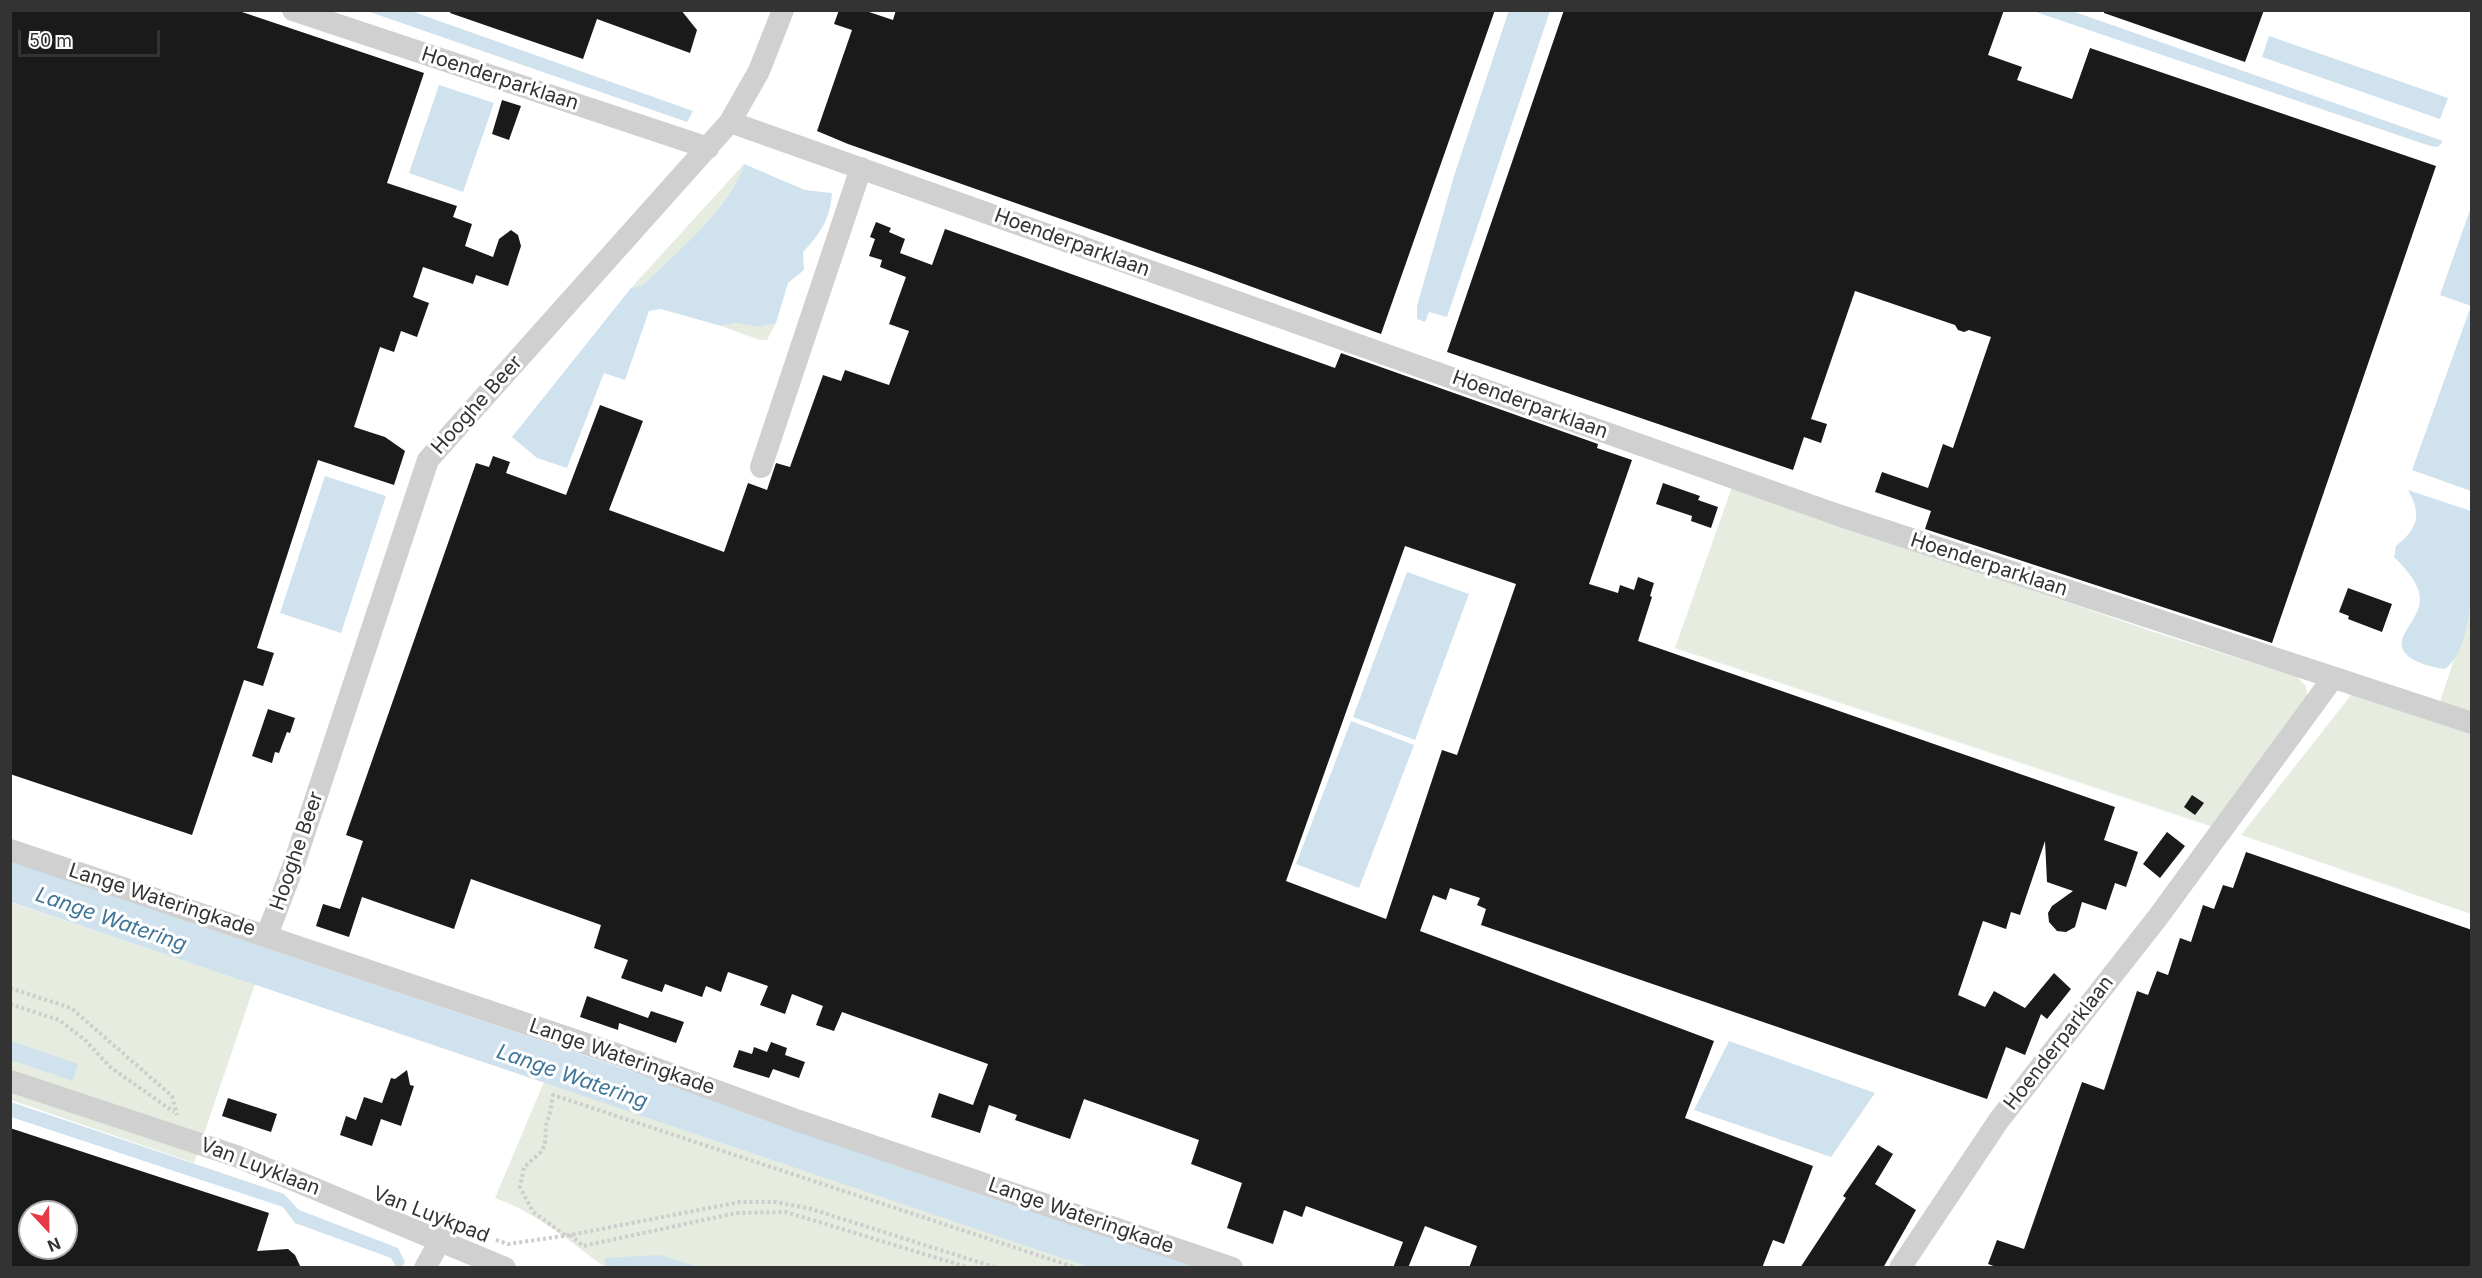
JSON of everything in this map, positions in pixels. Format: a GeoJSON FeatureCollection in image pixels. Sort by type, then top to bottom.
{"type":"FeatureCollection","features":[{"type":"Feature","properties":{"kind":"street","name":"Hoenderparklaan"},"geometry":{"type":"LineString","coordinates":[[293,10],[708,148]]}},
{"type":"Feature","properties":{"kind":"street","name":"Hooghe Beer"},"geometry":{"type":"LineString","coordinates":[[267,935],[293,867],[428,460],[730,122],[759,70],[783,10]]}},
{"type":"Feature","properties":{"kind":"street","name":"Hoenderparklaan"},"geometry":{"type":"LineString","coordinates":[[730,122],[1838,515],[2472,723]]}},
{"type":"Feature","properties":{"kind":"street"},"geometry":{"type":"LineString","coordinates":[[761,467],[861,168]]}},
{"type":"Feature","properties":{"kind":"street","name":"Hoenderparklaan"},"geometry":{"type":"LineString","coordinates":[[1900,1268],[1999,1120],[2158,917],[2333,678]]}},
{"type":"Feature","properties":{"kind":"street","name":"Lange Wateringkade"},"geometry":{"type":"LineString","coordinates":[[10,850],[619,1055],[799,1121],[1232,1268]]}},
{"type":"Feature","properties":{"kind":"street","name":"Van Luyklaan"},"geometry":{"type":"LineString","coordinates":[[10,1081],[236,1156],[443,1231],[505,1268]]}},
{"type":"Feature","properties":{"kind":"street"},"geometry":{"type":"LineString","coordinates":[[425,1268],[443,1231]]}},
{"type":"Feature","properties":{"kind":"path"},"geometry":{"type":"LineString","coordinates":[[10,988],[71,1008],[172,1096],[177,1115]]}},
{"type":"Feature","properties":{"kind":"path"},"geometry":{"type":"LineString","coordinates":[[10,1004],[59,1020],[84,1040],[110,1067],[177,1115],[188,1119]]}},
{"type":"Feature","properties":{"kind":"path"},"geometry":{"type":"LineString","coordinates":[[970,1268],[786,1212],[736,1213],[583,1246],[532,1212],[520,1187],[524,1167],[540,1153],[545,1145],[546,1125],[553,1095],[1077,1268]]}},
{"type":"Feature","properties":{"kind":"path","name":"Van Luykpad"},"geometry":{"type":"LineString","coordinates":[[488,1238],[508,1244],[740,1202],[776,1202],[811,1209],[997,1268]]}},
{"type":"Feature","properties":{"kind":"shaded area"},"geometry":{"type":"Polygon","coordinates":[[[744,164],[728,196],[701,229],[643,285],[631,288],[744,164]]]}},
{"type":"Feature","properties":{"kind":"shaded area"},"geometry":{"type":"Polygon","coordinates":[[[736,323],[760,327],[776,323],[767,340],[760,340],[721,326],[736,323]]]}},
{"type":"Feature","properties":{"kind":"shaded area"},"geometry":{"type":"Polygon","coordinates":[[[1732,487],[2151,631],[2297,677],[2306,686],[2308,701],[2216,828],[1675,648],[1732,487]]]}},
{"type":"Feature","properties":{"kind":"shaded area"},"geometry":{"type":"Polygon","coordinates":[[[2471,608],[2471,712],[2440,702],[2471,608]]]}},
{"type":"Feature","properties":{"kind":"shaded area"},"geometry":{"type":"Polygon","coordinates":[[[2355,690],[2471,729],[2471,914],[2241,835],[2355,690]]]}},
{"type":"Feature","properties":{"kind":"shaded area"},"geometry":{"type":"Polygon","coordinates":[[[10,902],[255,984],[194,1163],[11,1100],[10,902]]]}},
{"type":"Feature","properties":{"kind":"shaded area"},"geometry":{"type":"Polygon","coordinates":[[[544,1082],[1088,1267],[605,1267],[539,1219],[495,1198],[544,1082]]]}},
{"type":"Feature","properties":{"kind":"water"},"geometry":{"type":"Polygon","coordinates":[[[1509,10],[1550,11],[1447,317],[1429,312],[1425,322],[1417,319],[1417,306],[1454,176],[1509,10]]]}},
{"type":"Feature","properties":{"kind":"water"},"geometry":{"type":"Polygon","coordinates":[[[367,11],[411,11],[693,111],[687,122],[367,11]]]}},
{"type":"Feature","properties":{"kind":"water"},"geometry":{"type":"Polygon","coordinates":[[[2033,11],[2072,11],[2443,141],[2438,147],[2430,146],[2033,11]]]}},
{"type":"Feature","properties":{"kind":"water"},"geometry":{"type":"Polygon","coordinates":[[[2269,36],[2448,98],[2440,119],[2262,57],[2269,36]]]}},
{"type":"Feature","properties":{"kind":"water"},"geometry":{"type":"Polygon","coordinates":[[[439,85],[494,103],[463,192],[409,173],[439,85]]]}},
{"type":"Feature","properties":{"kind":"water"},"geometry":{"type":"Polygon","coordinates":[[[744,164],[805,190],[832,193],[827,218],[820,232],[803,252],[804,270],[788,283],[776,323],[760,327],[736,323],[721,326],[661,309],[649,311],[625,380],[604,373],[567,468],[537,458],[512,437],[631,288],[643,285],[686,245],[716,212],[738,179],[744,164]]]}},
{"type":"Feature","properties":{"kind":"water"},"geometry":{"type":"Polygon","coordinates":[[[2471,207],[2472,491],[2412,470],[2471,306],[2440,295],[2471,207]]]}},
{"type":"Feature","properties":{"kind":"water"},"geometry":{"type":"Polygon","coordinates":[[[325,476],[386,496],[341,633],[280,613],[325,476]]]}},
{"type":"Feature","properties":{"kind":"water"},"geometry":{"type":"Polygon","coordinates":[[[2408,490],[2471,511],[2472,572],[2468,618],[2464,639],[2456,656],[2445,669],[2413,660],[2403,649],[2402,642],[2405,633],[2420,604],[2415,582],[2394,557],[2396,546],[2409,533],[2416,521],[2415,506],[2408,490]]]}},
{"type":"Feature","properties":{"kind":"water"},"geometry":{"type":"Polygon","coordinates":[[[1407,572],[1469,594],[1415,740],[1353,717],[1407,572]]]}},
{"type":"Feature","properties":{"kind":"water"},"geometry":{"type":"Polygon","coordinates":[[[1351,721],[1414,745],[1359,888],[1296,864],[1351,721]]]}},
{"type":"Feature","properties":{"kind":"water","name":"Lange Watering"},"geometry":{"type":"Polygon","coordinates":[[[10,860],[1206,1267],[1088,1267],[11,902],[10,860]]]}},
{"type":"Feature","properties":{"kind":"water"},"geometry":{"type":"Polygon","coordinates":[[[11,1041],[78,1064],[73,1081],[11,1060],[11,1041]]]}},
{"type":"Feature","properties":{"kind":"water"},"geometry":{"type":"Polygon","coordinates":[[[1729,1041],[1875,1093],[1831,1157],[1694,1110],[1729,1041]]]}},
{"type":"Feature","properties":{"kind":"water"},"geometry":{"type":"Polygon","coordinates":[[[11,1102],[284,1194],[299,1210],[398,1248],[405,1262],[402,1267],[394,1267],[391,1258],[295,1223],[283,1207],[11,1117],[11,1102]]]}},
{"type":"Feature","properties":{"kind":"water"},"geometry":{"type":"Polygon","coordinates":[[[659,1255],[698,1267],[606,1267],[605,1258],[659,1255]]]}},
{"type":"Feature","properties":{"kind":"building"},"geometry":{"type":"Polygon","coordinates":[[[10,10],[236,10],[424,73],[387,183],[457,206],[453,217],[472,224],[465,246],[493,257],[499,239],[511,230],[518,235],[521,246],[508,286],[476,275],[473,284],[423,267],[413,297],[429,303],[417,337],[401,331],[394,352],[380,347],[354,427],[385,437],[405,451],[394,485],[318,460],[257,648],[274,653],[263,686],[244,680],[192,835],[10,774],[10,10]]]}},
{"type":"Feature","properties":{"kind":"building"},"geometry":{"type":"Polygon","coordinates":[[[451,10],[681,10],[697,30],[690,53],[597,19],[583,59],[450,13],[451,10]]]}},
{"type":"Feature","properties":{"kind":"building"},"geometry":{"type":"Polygon","coordinates":[[[839,10],[863,10],[893,20],[896,10],[1495,10],[1381,334],[817,131],[852,30],[834,24],[839,10]]]}},
{"type":"Feature","properties":{"kind":"building"},"geometry":{"type":"Polygon","coordinates":[[[1564,10],[2004,10],[1988,55],[2022,67],[2017,80],[2072,99],[2090,48],[2436,166],[2272,643],[1925,529],[1931,511],[1875,492],[1882,472],[1928,488],[1943,444],[1953,448],[1991,337],[1969,330],[1964,332],[1958,330],[1955,325],[1855,291],[1811,419],[1827,424],[1821,443],[1804,437],[1793,470],[1447,352],[1564,10]]]}},
{"type":"Feature","properties":{"kind":"building"},"geometry":{"type":"Polygon","coordinates":[[[2104,10],[2264,10],[2245,62],[2104,13],[2104,10]]]}},
{"type":"Feature","properties":{"kind":"building"},"geometry":{"type":"Polygon","coordinates":[[[502,100],[521,106],[509,140],[492,134],[502,100]]]}},
{"type":"Feature","properties":{"kind":"building"},"geometry":{"type":"Polygon","coordinates":[[[876,222],[891,228],[889,232],[905,239],[900,253],[932,265],[945,229],[1335,368],[1341,353],[1598,444],[1597,448],[1632,460],[1589,584],[1618,593],[1620,585],[1634,590],[1638,577],[1654,583],[1638,641],[2115,807],[2104,840],[2138,852],[2126,887],[2115,883],[2106,910],[2082,902],[2075,927],[2066,932],[2057,931],[2049,922],[2048,913],[2052,906],[2073,891],[2047,882],[2045,841],[2020,915],[2011,912],[2006,929],[1983,921],[1958,995],[1985,1007],[1994,991],[2025,1008],[2054,973],[2071,989],[2047,1019],[2041,1014],[2025,1055],[2006,1047],[1987,1099],[1481,925],[1486,909],[1477,905],[1480,898],[1450,888],[1446,900],[1433,895],[1420,931],[1714,1041],[1685,1118],[1813,1166],[1784,1244],[1773,1240],[1762,1268],[1469,1268],[1477,1246],[1425,1226],[1408,1268],[1393,1268],[1403,1242],[1306,1206],[1302,1217],[1284,1210],[1273,1244],[1227,1228],[1242,1183],[1191,1164],[1199,1140],[1084,1099],[1070,1139],[1015,1120],[1017,1115],[989,1105],[980,1133],[931,1117],[939,1093],[973,1105],[988,1064],[842,1012],[834,1031],[816,1025],[823,1006],[792,994],[785,1014],[760,1005],[768,986],[728,972],[721,992],[706,986],[702,997],[665,984],[662,992],[621,978],[628,960],[594,948],[601,925],[471,879],[454,929],[362,897],[349,937],[316,926],[323,904],[340,909],[363,841],[346,835],[476,463],[489,467],[493,456],[510,462],[506,473],[566,495],[600,405],[643,421],[609,510],[724,552],[748,483],[767,490],[776,463],[790,467],[823,375],[841,381],[845,370],[889,385],[909,331],[889,324],[906,277],[880,267],[882,260],[869,256],[875,239],[870,237],[876,222]],[[1405,546],[1286,881],[1386,919],[1442,750],[1457,755],[1516,584],[1405,546]]]}},
{"type":"Feature","properties":{"kind":"building"},"geometry":{"type":"Polygon","coordinates":[[[1663,483],[1700,496],[1698,500],[1718,507],[1711,528],[1691,521],[1692,516],[1656,504],[1663,483]]]}},
{"type":"Feature","properties":{"kind":"building"},"geometry":{"type":"Polygon","coordinates":[[[2348,588],[2392,604],[2382,632],[2348,619],[2349,616],[2339,612],[2348,588]]]}},
{"type":"Feature","properties":{"kind":"building"},"geometry":{"type":"Polygon","coordinates":[[[268,709],[295,718],[290,733],[287,732],[279,753],[275,752],[272,763],[252,756],[268,709]]]}},
{"type":"Feature","properties":{"kind":"building"},"geometry":{"type":"Polygon","coordinates":[[[2192,795],[2204,803],[2195,815],[2184,807],[2192,795]]]}},
{"type":"Feature","properties":{"kind":"building"},"geometry":{"type":"Polygon","coordinates":[[[2167,832],[2185,846],[2160,878],[2143,864],[2167,832]]]}},
{"type":"Feature","properties":{"kind":"building"},"geometry":{"type":"Polygon","coordinates":[[[2246,852],[2472,930],[2472,1268],[1999,1268],[1988,1264],[1997,1240],[2024,1249],[2082,1082],[2104,1090],[2137,991],[2148,995],[2157,971],[2168,975],[2180,938],[2191,942],[2203,905],[2214,909],[2223,885],[2233,888],[2246,852]]]}},
{"type":"Feature","properties":{"kind":"building"},"geometry":{"type":"Polygon","coordinates":[[[587,996],[648,1018],[651,1011],[684,1022],[676,1043],[619,1023],[618,1030],[580,1017],[587,996]]]}},
{"type":"Feature","properties":{"kind":"building"},"geometry":{"type":"Polygon","coordinates":[[[771,1042],[787,1048],[785,1055],[805,1062],[799,1078],[773,1069],[769,1078],[733,1067],[739,1050],[752,1054],[754,1047],[767,1052],[771,1042]]]}},
{"type":"Feature","properties":{"kind":"building"},"geometry":{"type":"Polygon","coordinates":[[[407,1070],[410,1085],[414,1086],[401,1126],[381,1119],[372,1146],[340,1135],[346,1116],[356,1120],[364,1097],[382,1103],[391,1078],[395,1079],[407,1070]]]}},
{"type":"Feature","properties":{"kind":"building"},"geometry":{"type":"Polygon","coordinates":[[[228,1098],[277,1114],[271,1132],[222,1116],[228,1098]]]}},
{"type":"Feature","properties":{"kind":"building"},"geometry":{"type":"Polygon","coordinates":[[[10,1128],[269,1213],[257,1251],[288,1249],[295,1255],[301,1268],[10,1268],[10,1128]]]}},
{"type":"Feature","properties":{"kind":"building"},"geometry":{"type":"Polygon","coordinates":[[[1878,1145],[1893,1154],[1875,1184],[1916,1210],[1883,1268],[1800,1268],[1846,1198],[1843,1196],[1878,1145]]]}}]}
